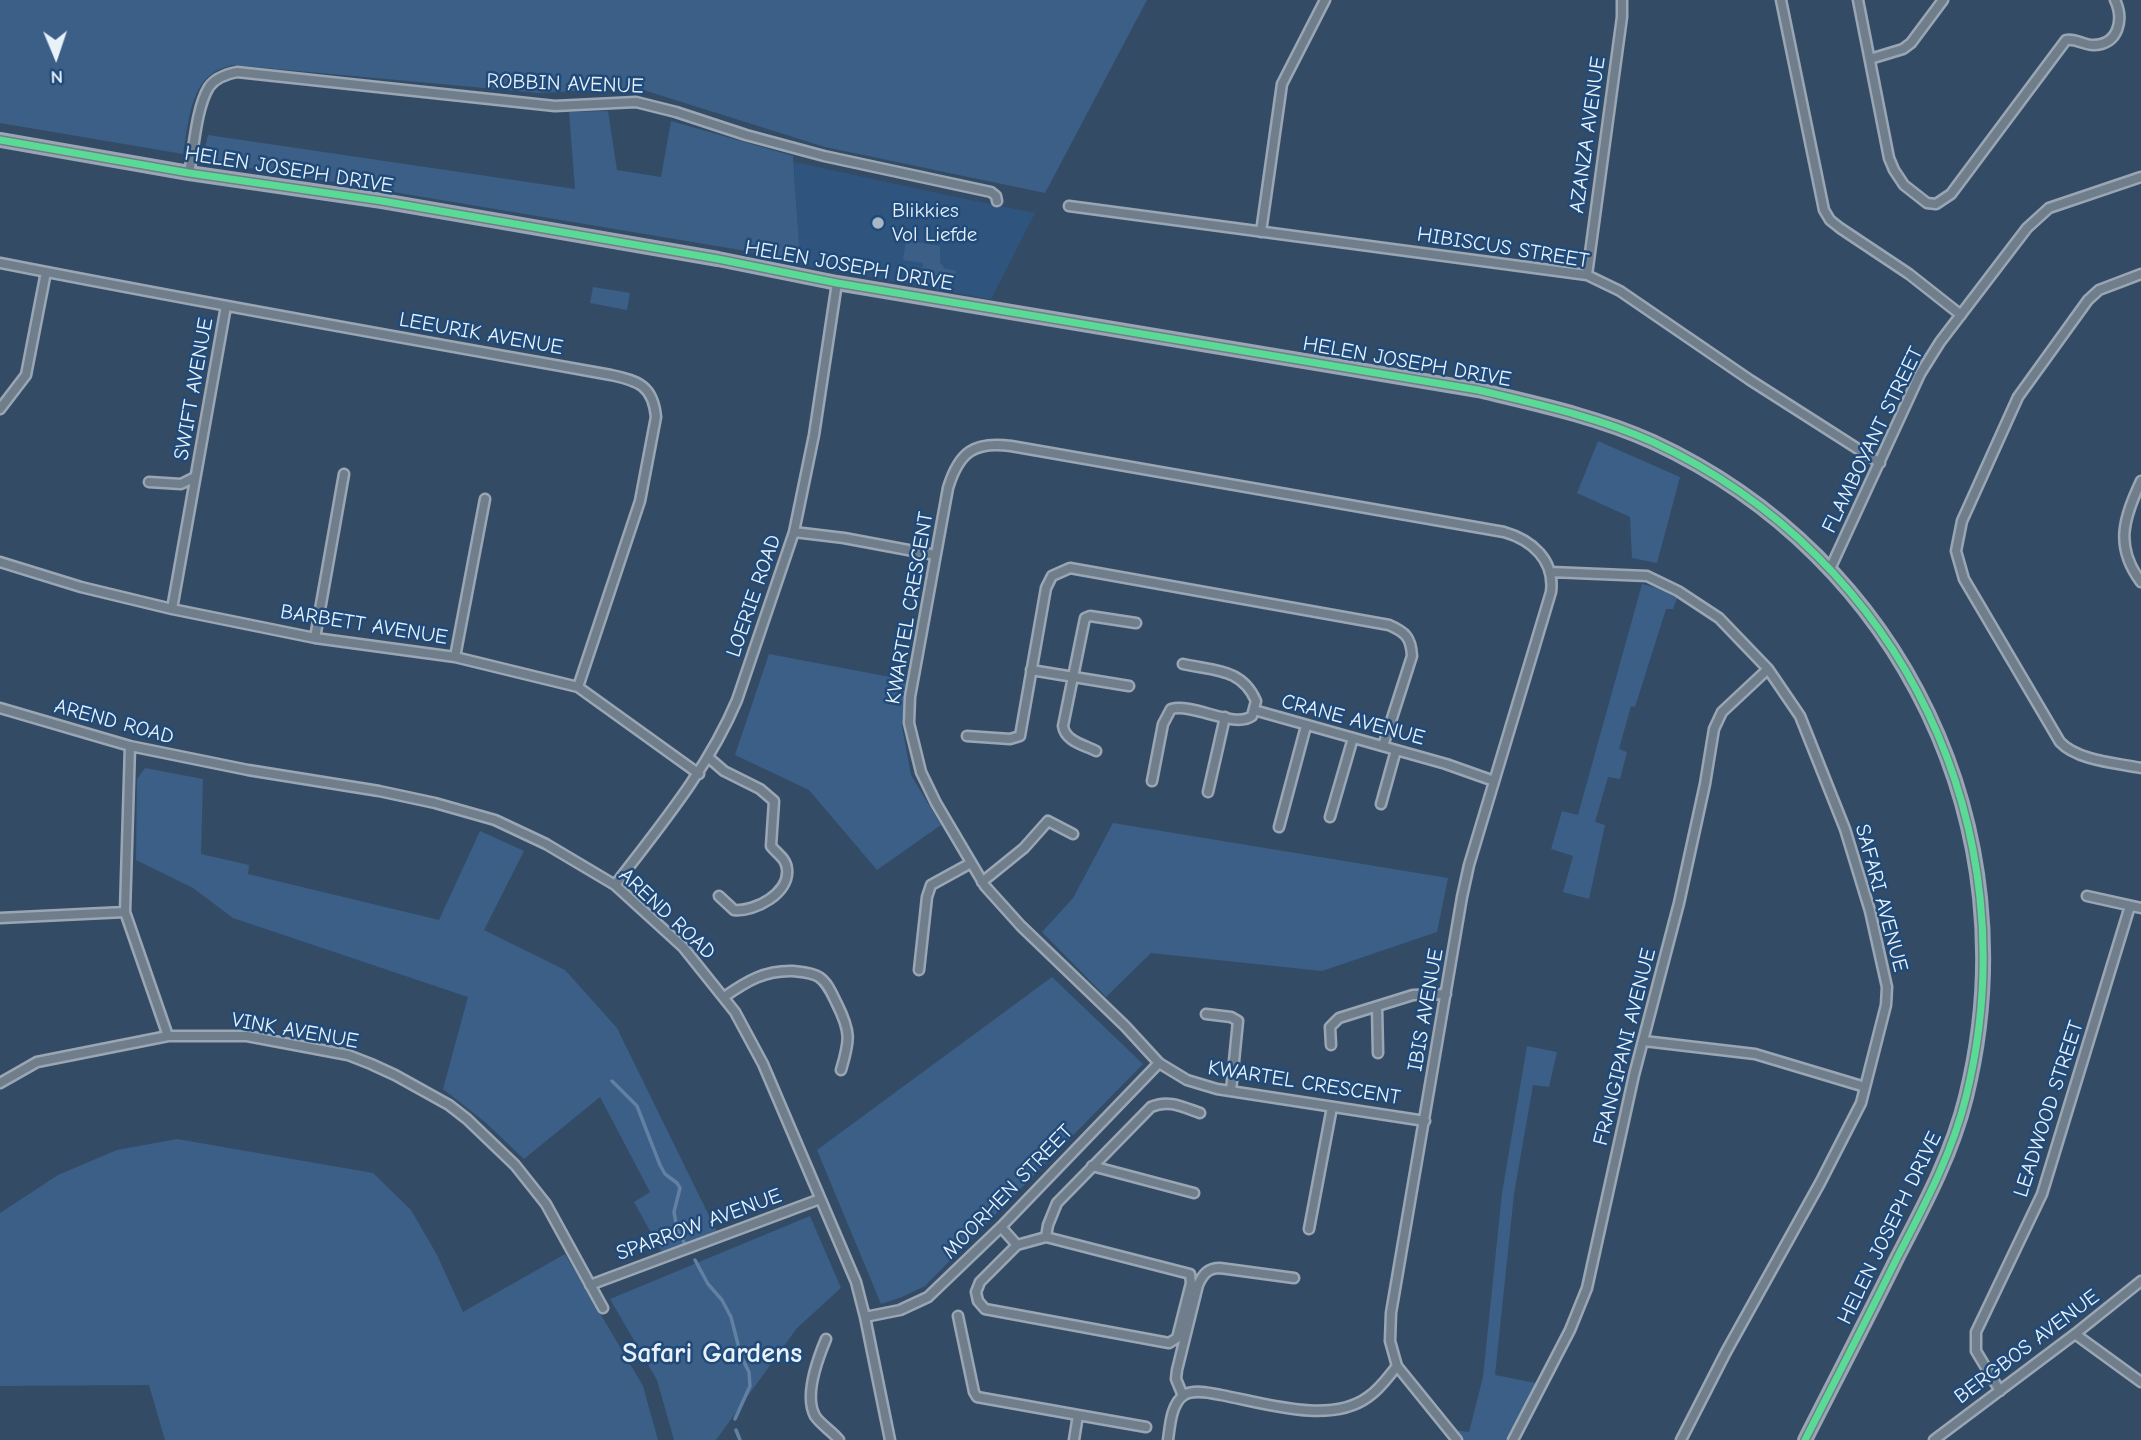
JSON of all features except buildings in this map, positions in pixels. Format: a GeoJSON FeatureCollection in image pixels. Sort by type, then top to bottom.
{"type":"FeatureCollection","features":[{"type":"Feature","properties":{"kind":"street"},"geometry":{"type":"LineString","coordinates":[[1261,232],[1282,84],[1325,0]]}},
{"type":"Feature","properties":{"kind":"street","name":"AZANZA AVENUE"},"geometry":{"type":"LineString","coordinates":[[1587,275],[1622,18],[1622,0]]}},
{"type":"Feature","properties":{"kind":"street"},"geometry":{"type":"LineString","coordinates":[[1782,0],[1824,210],[1840,229],[1909,274],[1961,314]]}},
{"type":"Feature","properties":{"kind":"street"},"geometry":{"type":"LineString","coordinates":[[1858,0],[1889,158],[1904,186],[1927,203],[1936,204],[1951,194],[2062,45],[2071,39],[2098,45],[2117,32],[2121,22],[2115,0]]}},
{"type":"Feature","properties":{"kind":"street"},"geometry":{"type":"LineString","coordinates":[[1870,59],[1903,49],[1911,43],[1943,0]]}},
{"type":"Feature","properties":{"kind":"street","name":"ROBBIN AVENUE"},"geometry":{"type":"LineString","coordinates":[[190,173],[199,118],[209,87],[219,78],[237,72],[543,105],[644,103],[824,156],[991,192],[997,201]]}},
{"type":"Feature","properties":{"kind":"street","name":"HELEN JOSEPH DRIVE"},"geometry":{"type":"LineString","coordinates":[[0,140],[190,173],[395,204],[718,259],[837,284],[1478,390],[1609,425],[1652,442],[1721,479],[1772,517],[1830,569],[1885,635],[1908,672],[1942,742],[1973,848],[1980,892],[1984,979],[1975,1057],[1956,1134],[1927,1201],[1805,1440]]}},
{"type":"Feature","properties":{"kind":"street","name":"FLAMBOYANT STREET"},"geometry":{"type":"LineString","coordinates":[[1830,569],[1920,374],[1961,314],[2038,217],[2049,208],[2141,177]]}},
{"type":"Feature","properties":{"kind":"street","name":"HIBISCUS STREET"},"geometry":{"type":"LineString","coordinates":[[1069,206],[1587,275],[1620,291],[1750,380],[1880,463]]}},
{"type":"Feature","properties":{"kind":"street","name":"LEEURIK AVENUE"},"geometry":{"type":"LineString","coordinates":[[0,263],[611,375],[642,385],[655,403],[656,417],[640,501],[578,687]]}},
{"type":"Feature","properties":{"kind":"street"},"geometry":{"type":"LineString","coordinates":[[0,410],[26,375],[46,272]]}},
{"type":"Feature","properties":{"kind":"street"},"geometry":{"type":"LineString","coordinates":[[2141,274],[2099,290],[2088,300],[2029,380],[2018,397],[1962,522],[1956,551],[1964,579],[2060,742],[2066,748],[2082,755],[2141,768]]}},
{"type":"Feature","properties":{"kind":"street","name":"LOERIE ROAD"},"geometry":{"type":"LineString","coordinates":[[615,885],[709,758],[737,700],[794,532],[814,435],[837,284]]}},
{"type":"Feature","properties":{"kind":"street","name":"SWIFT AVENUE"},"geometry":{"type":"LineString","coordinates":[[172,609],[226,306]]}},
{"type":"Feature","properties":{"kind":"street","name":"KWARTEL CRESCENT"},"geometry":{"type":"LineString","coordinates":[[1425,1121],[1231,1091],[1187,1080],[1159,1063],[1125,1026],[1013,918],[982,882],[921,772],[909,723],[910,697],[948,488],[964,455],[974,449],[997,444],[1504,532],[1529,543],[1539,552],[1551,572]]}},
{"type":"Feature","properties":{"kind":"street"},"geometry":{"type":"LineString","coordinates":[[315,638],[344,474]]}},
{"type":"Feature","properties":{"kind":"street","name":"SWIFT AVENUE"},"geometry":{"type":"LineString","coordinates":[[149,482],[181,484],[195,477]]}},
{"type":"Feature","properties":{"kind":"street"},"geometry":{"type":"LineString","coordinates":[[2141,481],[2128,509],[2123,533],[2131,567],[2141,582]]}},
{"type":"Feature","properties":{"kind":"street"},"geometry":{"type":"LineString","coordinates":[[456,657],[485,499]]}},
{"type":"Feature","properties":{"kind":"street"},"geometry":{"type":"LineString","coordinates":[[794,532],[845,538],[935,555]]}},
{"type":"Feature","properties":{"kind":"street","name":"BARBETT AVENUE"},"geometry":{"type":"LineString","coordinates":[[0,562],[81,587],[172,609],[315,638],[456,657],[578,687],[698,774]]}},
{"type":"Feature","properties":{"kind":"street"},"geometry":{"type":"LineString","coordinates":[[967,736],[1010,739],[1020,736],[1046,588],[1052,576],[1070,568],[1389,625],[1408,635],[1412,656],[1383,746]]}},
{"type":"Feature","properties":{"kind":"street","name":"SAFARI AVENUE"},"geometry":{"type":"LineString","coordinates":[[1551,572],[1624,573],[1654,579],[1719,618],[1768,668],[1790,699],[1808,733],[1849,840],[1870,911],[1887,986],[1886,1004],[1861,1102],[1681,1440]]}},
{"type":"Feature","properties":{"kind":"street","name":"IBIS AVENUE"},"geometry":{"type":"LineString","coordinates":[[1457,1440],[1398,1366],[1390,1341],[1391,1313],[1469,865],[1551,592],[1551,572]]}},
{"type":"Feature","properties":{"kind":"street"},"geometry":{"type":"LineString","coordinates":[[1096,751],[1073,740],[1064,733],[1063,726],[1085,618],[1090,616],[1136,623]]}},
{"type":"Feature","properties":{"kind":"street","name":"CRANE AVENUE"},"geometry":{"type":"LineString","coordinates":[[1183,664],[1234,674],[1243,680],[1256,701],[1254,710],[1446,764],[1494,781]]}},
{"type":"Feature","properties":{"kind":"street","name":"FRANGIPANI AVENUE"},"geometry":{"type":"LineString","coordinates":[[1513,1440],[1570,1330],[1584,1296],[1634,1075],[1679,903],[1714,729],[1722,712],[1768,668]]}},
{"type":"Feature","properties":{"kind":"street"},"geometry":{"type":"LineString","coordinates":[[1031,670],[1129,686]]}},
{"type":"Feature","properties":{"kind":"street","name":"AREND ROAD"},"geometry":{"type":"LineString","coordinates":[[0,708],[130,746],[248,770],[379,791],[495,820],[546,844],[615,885],[683,947],[724,997],[763,1064],[856,1282],[890,1440]]}},
{"type":"Feature","properties":{"kind":"street"},"geometry":{"type":"LineString","coordinates":[[1152,781],[1163,724],[1171,709],[1182,708],[1245,720],[1252,716],[1254,710]]}},
{"type":"Feature","properties":{"kind":"street"},"geometry":{"type":"LineString","coordinates":[[1208,792],[1225,717]]}},
{"type":"Feature","properties":{"kind":"street"},"geometry":{"type":"LineString","coordinates":[[1279,827],[1306,726]]}},
{"type":"Feature","properties":{"kind":"street"},"geometry":{"type":"LineString","coordinates":[[1330,817],[1353,738]]}},
{"type":"Feature","properties":{"kind":"street"},"geometry":{"type":"LineString","coordinates":[[130,746],[125,912],[168,1036]]}},
{"type":"Feature","properties":{"kind":"street"},"geometry":{"type":"LineString","coordinates":[[1381,804],[1396,750]]}},
{"type":"Feature","properties":{"kind":"street"},"geometry":{"type":"LineString","coordinates":[[709,758],[724,771],[769,795],[774,801],[770,840],[773,850],[783,859],[787,870],[782,889],[750,908],[734,910],[719,896]]}},
{"type":"Feature","properties":{"kind":"street"},"geometry":{"type":"LineString","coordinates":[[982,882],[1024,848],[1048,821],[1073,834]]}},
{"type":"Feature","properties":{"kind":"street"},"geometry":{"type":"LineString","coordinates":[[919,970],[931,885],[971,863]]}},
{"type":"Feature","properties":{"kind":"street"},"geometry":{"type":"LineString","coordinates":[[2087,896],[2141,908]]}},
{"type":"Feature","properties":{"kind":"street","name":"LEADWOOD STREET"},"geometry":{"type":"LineString","coordinates":[[2000,1391],[1976,1351],[1976,1332],[2042,1194],[2130,906]]}},
{"type":"Feature","properties":{"kind":"street"},"geometry":{"type":"LineString","coordinates":[[0,918],[125,912]]}},
{"type":"Feature","properties":{"kind":"street"},"geometry":{"type":"LineString","coordinates":[[724,997],[764,973],[808,972],[820,978],[830,990],[849,1034],[841,1070]]}},
{"type":"Feature","properties":{"kind":"street"},"geometry":{"type":"LineString","coordinates":[[1331,1045],[1330,1027],[1339,1018],[1422,993],[1446,994]]}},
{"type":"Feature","properties":{"kind":"street"},"geometry":{"type":"LineString","coordinates":[[1377,1007],[1378,1053]]}},
{"type":"Feature","properties":{"kind":"street"},"geometry":{"type":"LineString","coordinates":[[1206,1014],[1231,1017],[1238,1021],[1231,1091]]}},
{"type":"Feature","properties":{"kind":"street","name":"VINK AVENUE"},"geometry":{"type":"LineString","coordinates":[[0,1083],[37,1062],[168,1036],[247,1036],[348,1055],[395,1075],[467,1119],[533,1185],[603,1308]]}},
{"type":"Feature","properties":{"kind":"street"},"geometry":{"type":"LineString","coordinates":[[1644,1041],[1755,1054],[1865,1087]]}},
{"type":"Feature","properties":{"kind":"street","name":"MOORHEN STREET"},"geometry":{"type":"LineString","coordinates":[[865,1317],[900,1310],[928,1297],[1159,1063]]}},
{"type":"Feature","properties":{"kind":"street"},"geometry":{"type":"LineString","coordinates":[[1046,1237],[1057,1203],[1151,1107],[1159,1103],[1170,1103],[1200,1113]]}},
{"type":"Feature","properties":{"kind":"street"},"geometry":{"type":"LineString","coordinates":[[1309,1229],[1332,1107]]}},
{"type":"Feature","properties":{"kind":"street"},"geometry":{"type":"LineString","coordinates":[[1092,1167],[1194,1193]]}},
{"type":"Feature","properties":{"kind":"street","name":"SPARROW AVENUE"},"geometry":{"type":"LineString","coordinates":[[590,1284],[820,1199]]}},
{"type":"Feature","properties":{"kind":"street"},"geometry":{"type":"LineString","coordinates":[[1000,1227],[1017,1245]]}},
{"type":"Feature","properties":{"kind":"street"},"geometry":{"type":"LineString","coordinates":[[1046,1237],[1190,1274],[1191,1283],[1177,1338],[1169,1343],[985,1309],[978,1301],[976,1292],[980,1282],[1017,1245],[1046,1237]]}},
{"type":"Feature","properties":{"kind":"street"},"geometry":{"type":"LineString","coordinates":[[1183,1396],[1176,1379],[1177,1370],[1202,1275],[1208,1270],[1220,1268],[1294,1278]]}},
{"type":"Feature","properties":{"kind":"street","name":"BERGBOS AVENUE"},"geometry":{"type":"LineString","coordinates":[[1934,1440],[2141,1281]]}},
{"type":"Feature","properties":{"kind":"street"},"geometry":{"type":"LineString","coordinates":[[958,1316],[977,1397],[1146,1427]]}},
{"type":"Feature","properties":{"kind":"street"},"geometry":{"type":"LineString","coordinates":[[2075,1334],[2141,1382]]}},
{"type":"Feature","properties":{"kind":"street"},"geometry":{"type":"LineString","coordinates":[[826,1339],[815,1367],[812,1404],[818,1419],[839,1440]]}},
{"type":"Feature","properties":{"kind":"street"},"geometry":{"type":"LineString","coordinates":[[1168,1440],[1176,1405],[1189,1393],[1209,1393],[1310,1411],[1329,1411],[1355,1405],[1367,1398],[1398,1366]]}},
{"type":"Feature","properties":{"kind":"street"},"geometry":{"type":"LineString","coordinates":[[1074,1440],[1078,1415]]}},
{"type":"Feature","properties":{"kind":"shaded area"},"geometry":{"type":"Polygon","coordinates":[[[0,0],[1147,0],[1045,193],[825,147],[637,88],[539,93],[233,65],[213,73],[199,89],[191,110],[183,154],[0,123],[0,0]]]}},
{"type":"Feature","properties":{"kind":"shaded area"},"geometry":{"type":"Polygon","coordinates":[[[608,111],[617,170],[661,177],[671,121],[793,156],[800,260],[202,160],[208,135],[575,189],[569,112],[608,111]]]}},
{"type":"Feature","properties":{"kind":"shaded area"},"geometry":{"type":"Polygon","coordinates":[[[794,162],[1035,213],[991,299],[800,265],[794,162]]]}},
{"type":"Feature","properties":{"kind":"shaded area"},"geometry":{"type":"Polygon","coordinates":[[[906,240],[940,246],[940,262],[944,268],[956,271],[952,287],[920,282],[923,263],[903,260],[906,240]]]}},
{"type":"Feature","properties":{"kind":"shaded area"},"geometry":{"type":"Polygon","coordinates":[[[593,287],[630,293],[627,310],[590,303],[593,287]]]}},
{"type":"Feature","properties":{"kind":"shaded area"},"geometry":{"type":"Polygon","coordinates":[[[1598,441],[1680,477],[1657,563],[1632,558],[1630,517],[1577,493],[1598,441]]]}},
{"type":"Feature","properties":{"kind":"shaded area"},"geometry":{"type":"Polygon","coordinates":[[[1642,584],[1677,598],[1673,609],[1666,609],[1635,707],[1631,706],[1619,749],[1627,752],[1620,779],[1608,777],[1595,822],[1605,825],[1589,899],[1563,892],[1573,856],[1551,849],[1562,811],[1578,815],[1642,584]]]}},
{"type":"Feature","properties":{"kind":"shaded area"},"geometry":{"type":"Polygon","coordinates":[[[769,654],[906,680],[902,727],[911,775],[941,825],[877,870],[809,790],[735,755],[769,654]]]}},
{"type":"Feature","properties":{"kind":"shaded area"},"geometry":{"type":"Polygon","coordinates":[[[145,768],[203,779],[201,854],[249,865],[248,874],[439,920],[480,831],[524,851],[484,930],[565,970],[617,1028],[718,1234],[664,1256],[634,1202],[650,1192],[600,1097],[524,1159],[485,1122],[443,1089],[468,997],[233,918],[193,888],[136,860],[137,779],[145,768]]]}},
{"type":"Feature","properties":{"kind":"shaded area"},"geometry":{"type":"Polygon","coordinates":[[[1113,823],[1448,878],[1437,932],[1322,971],[1151,953],[1106,997],[1042,932],[1073,898],[1113,823]]]}},
{"type":"Feature","properties":{"kind":"shaded area"},"geometry":{"type":"Polygon","coordinates":[[[1052,977],[1143,1064],[925,1286],[881,1304],[817,1150],[1052,977]]]}},
{"type":"Feature","properties":{"kind":"shaded area"},"geometry":{"type":"Polygon","coordinates":[[[1527,1046],[1557,1052],[1549,1087],[1533,1085],[1514,1194],[1495,1375],[1536,1383],[1506,1440],[1462,1440],[1454,1430],[1469,1432],[1483,1377],[1502,1193],[1527,1046]]]}},
{"type":"Feature","properties":{"kind":"shaded area"},"geometry":{"type":"Polygon","coordinates":[[[177,1139],[373,1173],[411,1210],[437,1255],[463,1312],[565,1254],[643,1386],[658,1440],[165,1440],[149,1385],[0,1386],[0,1213],[58,1175],[117,1150],[177,1139]]]}},
{"type":"Feature","properties":{"kind":"shaded area"},"geometry":{"type":"Polygon","coordinates":[[[810,1216],[841,1288],[797,1328],[716,1440],[674,1440],[657,1380],[610,1299],[810,1216]]]}},
{"type":"Feature","properties":{"kind":"waterway"},"geometry":{"type":"LineString","coordinates":[[612,1081],[637,1106],[660,1165],[665,1174],[680,1188],[674,1212],[677,1229],[686,1246]]}},
{"type":"Feature","properties":{"kind":"waterway"},"geometry":{"type":"LineString","coordinates":[[695,1260],[731,1317],[741,1356],[749,1372],[750,1386],[735,1419]]}},
{"type":"Feature","properties":{"kind":"waterway"},"geometry":{"type":"LineString","coordinates":[[736,1430],[740,1440]]}},
{"type":"Feature","properties":{"kind":"cycle path"},"geometry":{"type":"LineString","coordinates":[[0,140],[189,173],[382,201],[718,259],[837,283],[1478,390],[1567,412],[1632,433],[1741,492],[1817,556],[1879,630],[1928,713],[1962,803],[1980,898],[1982,997],[1966,1097],[1960,1118],[1927,1199],[1805,1440]]}},
{"type":"Feature","properties":{"kind":"place","name":"Blikkies Vol Liefde"},"geometry":{"type":"Point","coordinates":[878,223]}},
{"type":"Feature","properties":{"kind":"district","name":"Safari Gardens"},"geometry":{"type":"Point","coordinates":[712,1354]}}]}
